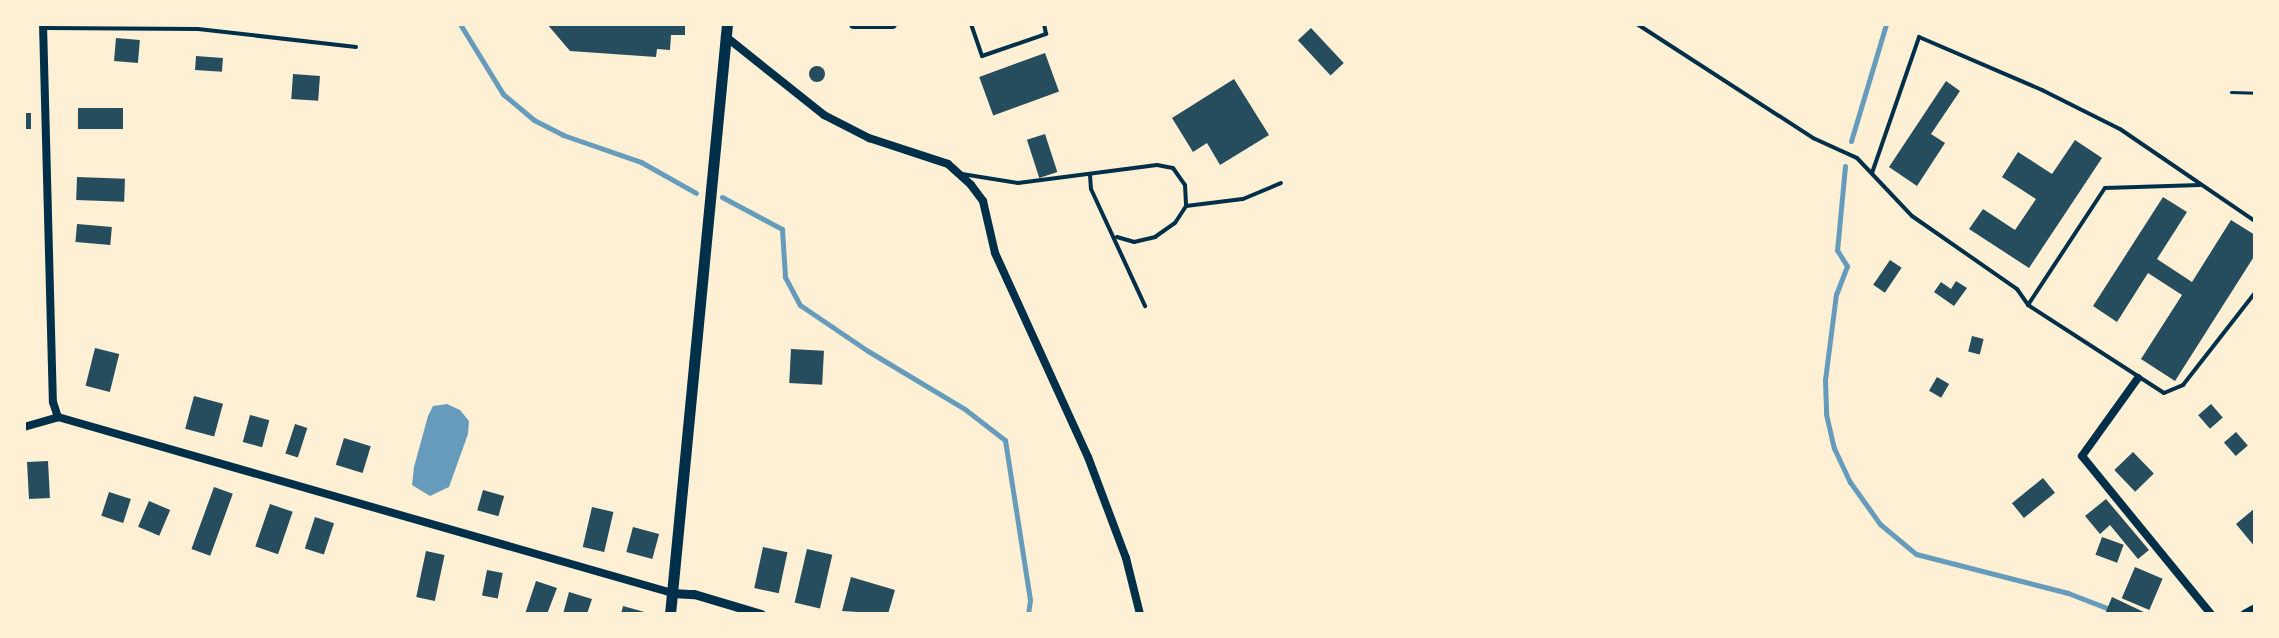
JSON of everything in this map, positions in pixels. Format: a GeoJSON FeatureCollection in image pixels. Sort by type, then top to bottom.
{"type":"FeatureCollection","features":[{"type":"Feature","properties":{"kind":"main road"},"geometry":{"type":"LineString","coordinates":[[670,614],[726,30]]}},
{"type":"Feature","properties":{"kind":"street"},"geometry":{"type":"LineString","coordinates":[[853,24],[892,24]]}},
{"type":"Feature","properties":{"kind":"street"},"geometry":{"type":"LineString","coordinates":[[44,26],[53,402],[58,417]]}},
{"type":"Feature","properties":{"kind":"street"},"geometry":{"type":"LineString","coordinates":[[726,30],[824,115],[869,138],[948,164],[962,174],[983,201],[995,253],[1088,457],[1126,558],[1140,614]]}},
{"type":"Feature","properties":{"kind":"street"},"geometry":{"type":"LineString","coordinates":[[2138,378],[2082,456],[2211,614]]}},
{"type":"Feature","properties":{"kind":"street"},"geometry":{"type":"LineString","coordinates":[[24,427],[58,417],[672,593],[694,594],[761,614]]}},
{"type":"Feature","properties":{"kind":"street"},"geometry":{"type":"LineString","coordinates":[[2244,614],[2255,608]]}},
{"type":"Feature","properties":{"kind":"lane"},"geometry":{"type":"LineString","coordinates":[[971,24],[982,56],[1046,34],[1044,24]]}},
{"type":"Feature","properties":{"kind":"lane"},"geometry":{"type":"LineString","coordinates":[[1637,24],[1813,138],[1857,158],[1912,216],[2017,289],[2028,305],[2164,393],[2183,385],[2255,293]]}},
{"type":"Feature","properties":{"kind":"lane"},"geometry":{"type":"LineString","coordinates":[[44,26],[198,29],[356,47]]}},
{"type":"Feature","properties":{"kind":"lane"},"geometry":{"type":"LineString","coordinates":[[1872,173],[1919,37],[2042,90],[2120,129],[2255,221]]}},
{"type":"Feature","properties":{"kind":"lane"},"geometry":{"type":"LineString","coordinates":[[962,174],[1018,183],[1157,165],[1173,168],[1185,185],[1186,206],[1175,223],[1155,237],[1134,242],[1117,237]]}},
{"type":"Feature","properties":{"kind":"lane"},"geometry":{"type":"LineString","coordinates":[[1090,175],[1091,189],[1117,237],[1145,306]]}},
{"type":"Feature","properties":{"kind":"lane"},"geometry":{"type":"LineString","coordinates":[[1186,206],[1243,199],[1281,183]]}},
{"type":"Feature","properties":{"kind":"lane"},"geometry":{"type":"LineString","coordinates":[[2028,305],[2105,188],[2203,185]]}},
{"type":"Feature","properties":{"kind":"path"},"geometry":{"type":"LineString","coordinates":[[2231,92],[2255,93]]}},
{"type":"Feature","properties":{"kind":"water"},"geometry":{"type":"Polygon","coordinates":[[[447,404],[460,410],[469,421],[468,434],[449,487],[430,496],[412,485],[414,467],[433,406],[447,404]]]}},
{"type":"Feature","properties":{"kind":"building"},"geometry":{"type":"Polygon","coordinates":[[[547,24],[685,24],[685,35],[671,35],[670,50],[657,49],[656,57],[570,51],[547,24]]]}},
{"type":"Feature","properties":{"kind":"building"},"geometry":{"type":"Polygon","coordinates":[[[1311,28],[1344,63],[1331,75],[1298,40],[1311,28]]]}},
{"type":"Feature","properties":{"kind":"building"},"geometry":{"type":"Polygon","coordinates":[[[116,38],[140,40],[138,63],[114,61],[116,38]]]}},
{"type":"Feature","properties":{"kind":"building"},"geometry":{"type":"Polygon","coordinates":[[[1045,53],[1059,92],[993,115],[979,77],[1045,53]]]}},
{"type":"Feature","properties":{"kind":"building"},"geometry":{"type":"Polygon","coordinates":[[[196,56],[223,58],[222,72],[195,70],[196,56]]]}},
{"type":"Feature","properties":{"kind":"building"},"geometry":{"type":"Polygon","coordinates":[[[814,66],[820,66],[825,74],[823,80],[814,82],[809,77],[809,71],[814,66]]]}},
{"type":"Feature","properties":{"kind":"building"},"geometry":{"type":"Polygon","coordinates":[[[293,74],[320,76],[318,101],[291,99],[293,74]]]}},
{"type":"Feature","properties":{"kind":"building"},"geometry":{"type":"Polygon","coordinates":[[[1234,79],[1269,135],[1220,165],[1207,143],[1193,152],[1172,118],[1234,79]]]}},
{"type":"Feature","properties":{"kind":"building"},"geometry":{"type":"Polygon","coordinates":[[[1946,81],[1960,91],[1931,134],[1945,143],[1917,186],[1889,167],[1946,81]]]}},
{"type":"Feature","properties":{"kind":"building"},"geometry":{"type":"Polygon","coordinates":[[[78,108],[123,108],[123,129],[78,129],[78,108]]]}},
{"type":"Feature","properties":{"kind":"building"},"geometry":{"type":"Polygon","coordinates":[[[24,113],[31,113],[31,129],[24,129],[24,113]]]}},
{"type":"Feature","properties":{"kind":"building"},"geometry":{"type":"Polygon","coordinates":[[[1045,134],[1057,172],[1039,178],[1027,140],[1045,134]]]}},
{"type":"Feature","properties":{"kind":"building"},"geometry":{"type":"Polygon","coordinates":[[[2075,140],[2102,158],[2029,268],[1969,229],[1983,209],[2015,230],[2036,199],[2002,177],[2018,152],[2052,174],[2075,140]]]}},
{"type":"Feature","properties":{"kind":"building"},"geometry":{"type":"Polygon","coordinates":[[[77,177],[125,179],[124,202],[76,200],[77,177]]]}},
{"type":"Feature","properties":{"kind":"building"},"geometry":{"type":"Polygon","coordinates":[[[2163,197],[2187,212],[2157,259],[2192,282],[2231,220],[2255,235],[2255,255],[2175,381],[2141,359],[2182,295],[2148,273],[2117,322],[2093,306],[2163,197]]]}},
{"type":"Feature","properties":{"kind":"building"},"geometry":{"type":"Polygon","coordinates":[[[77,224],[112,227],[110,245],[75,242],[77,224]]]}},
{"type":"Feature","properties":{"kind":"building"},"geometry":{"type":"Polygon","coordinates":[[[1890,260],[1902,268],[1885,293],[1873,285],[1890,260]]]}},
{"type":"Feature","properties":{"kind":"building"},"geometry":{"type":"Polygon","coordinates":[[[1956,281],[1967,288],[1954,306],[1934,292],[1941,282],[1951,289],[1956,281]]]}},
{"type":"Feature","properties":{"kind":"building"},"geometry":{"type":"Polygon","coordinates":[[[1972,336],[1984,339],[1980,354],[1968,352],[1972,336]]]}},
{"type":"Feature","properties":{"kind":"building"},"geometry":{"type":"Polygon","coordinates":[[[95,348],[119,354],[110,392],[86,386],[95,348]]]}},
{"type":"Feature","properties":{"kind":"building"},"geometry":{"type":"Polygon","coordinates":[[[791,349],[824,351],[822,385],[789,383],[791,349]]]}},
{"type":"Feature","properties":{"kind":"building"},"geometry":{"type":"Polygon","coordinates":[[[1937,377],[1949,384],[1941,398],[1929,391],[1937,377]]]}},
{"type":"Feature","properties":{"kind":"building"},"geometry":{"type":"Polygon","coordinates":[[[194,396],[223,404],[214,437],[185,429],[194,396]]]}},
{"type":"Feature","properties":{"kind":"building"},"geometry":{"type":"Polygon","coordinates":[[[2211,404],[2223,418],[2210,429],[2198,415],[2211,404]]]}},
{"type":"Feature","properties":{"kind":"building"},"geometry":{"type":"Polygon","coordinates":[[[250,415],[269,420],[262,447],[243,442],[250,415]]]}},
{"type":"Feature","properties":{"kind":"building"},"geometry":{"type":"Polygon","coordinates":[[[295,424],[307,428],[298,457],[285,453],[295,424]]]}},
{"type":"Feature","properties":{"kind":"building"},"geometry":{"type":"Polygon","coordinates":[[[2236,432],[2248,446],[2236,456],[2224,442],[2236,432]]]}},
{"type":"Feature","properties":{"kind":"building"},"geometry":{"type":"Polygon","coordinates":[[[344,438],[371,446],[363,473],[336,465],[344,438]]]}},
{"type":"Feature","properties":{"kind":"building"},"geometry":{"type":"Polygon","coordinates":[[[2133,452],[2154,474],[2135,492],[2114,470],[2133,452]]]}},
{"type":"Feature","properties":{"kind":"building"},"geometry":{"type":"Polygon","coordinates":[[[48,461],[50,498],[29,499],[27,462],[48,461]]]}},
{"type":"Feature","properties":{"kind":"building"},"geometry":{"type":"Polygon","coordinates":[[[2043,478],[2055,493],[2024,518],[2012,503],[2043,478]]]}},
{"type":"Feature","properties":{"kind":"building"},"geometry":{"type":"Polygon","coordinates":[[[214,487],[233,494],[210,556],[191,549],[214,487]]]}},
{"type":"Feature","properties":{"kind":"building"},"geometry":{"type":"Polygon","coordinates":[[[483,490],[504,496],[498,516],[477,510],[483,490]]]}},
{"type":"Feature","properties":{"kind":"building"},"geometry":{"type":"Polygon","coordinates":[[[109,492],[131,499],[123,523],[101,516],[109,492]]]}},
{"type":"Feature","properties":{"kind":"building"},"geometry":{"type":"Polygon","coordinates":[[[2106,499],[2149,550],[2138,559],[2110,525],[2100,534],[2085,516],[2106,499]]]}},
{"type":"Feature","properties":{"kind":"building"},"geometry":{"type":"Polygon","coordinates":[[[149,501],[170,510],[159,536],[138,527],[149,501]]]}},
{"type":"Feature","properties":{"kind":"building"},"geometry":{"type":"Polygon","coordinates":[[[270,504],[293,512],[278,554],[255,547],[270,504]]]}},
{"type":"Feature","properties":{"kind":"building"},"geometry":{"type":"Polygon","coordinates":[[[592,507],[613,512],[604,552],[583,547],[592,507]]]}},
{"type":"Feature","properties":{"kind":"building"},"geometry":{"type":"Polygon","coordinates":[[[2255,508],[2255,547],[2236,524],[2255,508]]]}},
{"type":"Feature","properties":{"kind":"building"},"geometry":{"type":"Polygon","coordinates":[[[315,517],[334,523],[324,555],[305,548],[315,517]]]}},
{"type":"Feature","properties":{"kind":"building"},"geometry":{"type":"Polygon","coordinates":[[[633,527],[659,534],[652,559],[626,552],[633,527]]]}},
{"type":"Feature","properties":{"kind":"building"},"geometry":{"type":"Polygon","coordinates":[[[2102,537],[2124,545],[2117,563],[2096,555],[2102,537]]]}},
{"type":"Feature","properties":{"kind":"building"},"geometry":{"type":"Polygon","coordinates":[[[763,547],[787,552],[779,593],[754,588],[763,547]]]}},
{"type":"Feature","properties":{"kind":"building"},"geometry":{"type":"Polygon","coordinates":[[[807,549],[832,555],[820,608],[795,603],[807,549]]]}},
{"type":"Feature","properties":{"kind":"building"},"geometry":{"type":"Polygon","coordinates":[[[426,551],[445,555],[435,601],[416,597],[426,551]]]}},
{"type":"Feature","properties":{"kind":"building"},"geometry":{"type":"Polygon","coordinates":[[[2135,567],[2163,579],[2149,610],[2122,598],[2135,567]]]}},
{"type":"Feature","properties":{"kind":"building"},"geometry":{"type":"Polygon","coordinates":[[[487,570],[503,573],[498,599],[482,596],[487,570]]]}},
{"type":"Feature","properties":{"kind":"building"},"geometry":{"type":"Polygon","coordinates":[[[851,577],[895,590],[888,614],[842,611],[851,577]]]}},
{"type":"Feature","properties":{"kind":"building"},"geometry":{"type":"Polygon","coordinates":[[[536,581],[557,588],[547,614],[525,614],[536,581]]]}},
{"type":"Feature","properties":{"kind":"building"},"geometry":{"type":"Polygon","coordinates":[[[569,592],[592,599],[587,614],[563,614],[569,592]]]}},
{"type":"Feature","properties":{"kind":"building"},"geometry":{"type":"Polygon","coordinates":[[[2112,597],[2148,614],[2105,614],[2112,597]]]}},
{"type":"Feature","properties":{"kind":"building"},"geometry":{"type":"Polygon","coordinates":[[[623,606],[648,613],[648,614],[621,614],[623,606]]]}},
{"type":"Feature","properties":{"kind":"waterway"},"geometry":{"type":"LineString","coordinates":[[460,24],[503,94],[534,120],[563,135],[641,162],[696,193]]}},
{"type":"Feature","properties":{"kind":"waterway"},"geometry":{"type":"LineString","coordinates":[[1851,141],[1886,24]]}},
{"type":"Feature","properties":{"kind":"waterway"},"geometry":{"type":"LineString","coordinates":[[1845,166],[1837,250],[1847,266],[1836,294],[1825,380],[1826,414],[1834,448],[1850,482],[1880,524],[1916,554],[2068,593],[2107,608]]}},
{"type":"Feature","properties":{"kind":"waterway"},"geometry":{"type":"LineString","coordinates":[[722,197],[782,229],[785,277],[800,305],[868,351],[966,410],[1005,440],[1030,600],[1028,614]]}}]}
